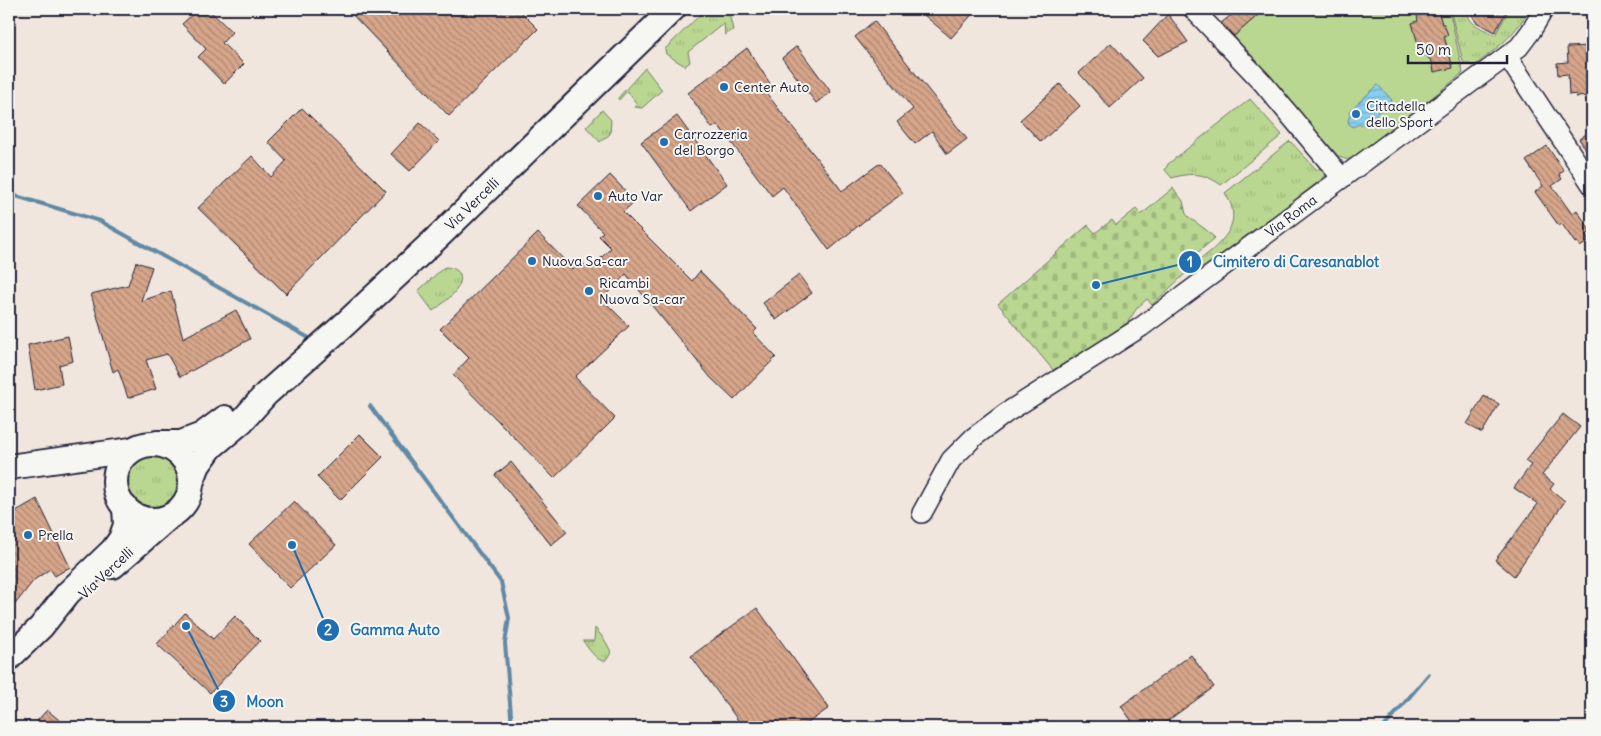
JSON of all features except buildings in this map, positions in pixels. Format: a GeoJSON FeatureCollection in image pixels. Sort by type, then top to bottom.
{"type":"FeatureCollection","features":[{"type":"Feature","properties":{"kind":"main road","name":"Via Vercelli"},"geometry":{"type":"LineString","coordinates":[[191,483],[198,465],[211,447],[242,421],[266,394],[345,324],[427,247],[673,9]]}},
{"type":"Feature","properties":{"kind":"main road","name":"Via Vercelli"},"geometry":{"type":"LineString","coordinates":[[157,443],[181,443],[202,435],[233,412],[266,394]]}},
{"type":"Feature","properties":{"kind":"main road"},"geometry":{"type":"LineString","coordinates":[[9,467],[131,450],[143,444],[157,443],[169,446],[181,455],[188,466],[191,483],[187,500],[179,510],[168,517],[148,520],[138,517],[120,500],[107,475],[90,468],[40,477],[9,480]]}},
{"type":"Feature","properties":{"kind":"main road"},"geometry":{"type":"LineString","coordinates":[[120,500],[115,478],[117,468],[131,450]]}},
{"type":"Feature","properties":{"kind":"main road","name":"Via Vercelli"},"geometry":{"type":"LineString","coordinates":[[9,658],[41,627],[68,593],[113,550],[121,539],[126,524],[120,500]]}},
{"type":"Feature","properties":{"kind":"main road","name":"Via Vercelli"},"geometry":{"type":"LineString","coordinates":[[41,627],[61,614],[168,517]]}},
{"type":"Feature","properties":{"kind":"street"},"geometry":{"type":"LineString","coordinates":[[1193,9],[1263,83],[1342,178]]}},
{"type":"Feature","properties":{"kind":"street","name":"Via Roma"},"geometry":{"type":"LineString","coordinates":[[922,513],[951,460],[974,437],[1006,414],[1141,327],[1519,47],[1531,32],[1544,9]]}},
{"type":"Feature","properties":{"kind":"street"},"geometry":{"type":"LineString","coordinates":[[1507,56],[1592,185]]}},
{"type":"Feature","properties":{"kind":"green space"},"geometry":{"type":"Polygon","coordinates":[[[706,9],[728,9],[733,30],[725,35],[724,23],[688,52],[690,62],[685,66],[666,54],[665,49],[706,9]]]}},
{"type":"Feature","properties":{"kind":"green space","name":"Cittadella dello Sport"},"geometry":{"type":"Polygon","coordinates":[[[1265,9],[1449,9],[1463,73],[1359,155],[1351,159],[1344,159],[1338,156],[1234,36],[1265,9]]]}},
{"type":"Feature","properties":{"kind":"green space"},"geometry":{"type":"Polygon","coordinates":[[[1450,9],[1469,9],[1468,14],[1472,22],[1495,35],[1509,10],[1525,9],[1528,12],[1510,36],[1474,66],[1463,62],[1450,9]]]}},
{"type":"Feature","properties":{"kind":"green space"},"geometry":{"type":"Polygon","coordinates":[[[645,68],[662,90],[642,108],[635,107],[637,104],[627,91],[619,100],[618,98],[645,68]]]}},
{"type":"Feature","properties":{"kind":"green space"},"geometry":{"type":"Polygon","coordinates":[[[1250,99],[1282,135],[1221,185],[1209,178],[1192,174],[1172,178],[1165,170],[1168,164],[1250,99]]]}},
{"type":"Feature","properties":{"kind":"green space"},"geometry":{"type":"Polygon","coordinates":[[[602,110],[611,120],[610,134],[600,142],[586,127],[602,110]]]}},
{"type":"Feature","properties":{"kind":"green space"},"geometry":{"type":"Polygon","coordinates":[[[1290,141],[1317,170],[1324,165],[1327,175],[1201,273],[1195,264],[1220,242],[1227,234],[1231,225],[1233,215],[1231,205],[1225,193],[1290,141]]]}},
{"type":"Feature","properties":{"kind":"green space"},"geometry":{"type":"Polygon","coordinates":[[[1173,188],[1183,201],[1186,214],[1215,238],[1184,264],[1188,271],[1152,305],[1147,299],[1137,308],[1124,328],[1053,370],[998,304],[1088,225],[1095,233],[1112,220],[1116,225],[1136,209],[1141,215],[1173,188]]]}},
{"type":"Feature","properties":{"kind":"green space"},"geometry":{"type":"Polygon","coordinates":[[[446,267],[458,271],[460,275],[459,285],[447,300],[433,311],[418,291],[446,267]]]}},
{"type":"Feature","properties":{"kind":"green space"},"geometry":{"type":"Polygon","coordinates":[[[148,456],[158,456],[167,460],[175,468],[179,482],[175,496],[167,504],[158,508],[148,508],[139,504],[131,496],[127,487],[127,477],[131,468],[139,460],[148,456]]]}},
{"type":"Feature","properties":{"kind":"green space"},"geometry":{"type":"Polygon","coordinates":[[[595,628],[605,640],[610,650],[610,654],[603,661],[595,656],[583,641],[594,641],[595,628]]]}},
{"type":"Feature","properties":{"kind":"water"},"geometry":{"type":"Polygon","coordinates":[[[1378,85],[1392,100],[1362,126],[1359,124],[1353,127],[1348,121],[1350,114],[1348,112],[1378,85]]]}},
{"type":"Feature","properties":{"kind":"waterway"},"geometry":{"type":"LineString","coordinates":[[9,194],[100,221],[309,338]]}},
{"type":"Feature","properties":{"kind":"waterway"},"geometry":{"type":"LineString","coordinates":[[370,406],[501,582],[509,618],[505,643],[512,727]]}},
{"type":"Feature","properties":{"kind":"waterway"},"geometry":{"type":"LineString","coordinates":[[1384,727],[1429,674]]}},
{"type":"Feature","properties":{"kind":"place","name":"Center Auto"},"geometry":{"type":"Point","coordinates":[724,87]}},
{"type":"Feature","properties":{"kind":"place","name":"Cittadella dello Sport"},"geometry":{"type":"Point","coordinates":[1356,114]}},
{"type":"Feature","properties":{"kind":"place","name":"Carrozzeria del Borgo"},"geometry":{"type":"Point","coordinates":[664,142]}},
{"type":"Feature","properties":{"kind":"place","name":"Auto Var"},"geometry":{"type":"Point","coordinates":[598,196]}},
{"type":"Feature","properties":{"kind":"place","name":"Nuova Sa-car"},"geometry":{"type":"Point","coordinates":[532,261]}},
{"type":"Feature","properties":{"kind":"place","name":"Cimitero di Caresanablot"},"geometry":{"type":"Point","coordinates":[1096,285]}},
{"type":"Feature","properties":{"kind":"place","name":"Ricambi Nuova Sa-car"},"geometry":{"type":"Point","coordinates":[589,291]}},
{"type":"Feature","properties":{"kind":"place","name":"Prella"},"geometry":{"type":"Point","coordinates":[28,535]}},
{"type":"Feature","properties":{"kind":"place","name":"Gamma Auto"},"geometry":{"type":"Point","coordinates":[292,545]}},
{"type":"Feature","properties":{"kind":"place","name":"Moon"},"geometry":{"type":"Point","coordinates":[186,626]}}]}
